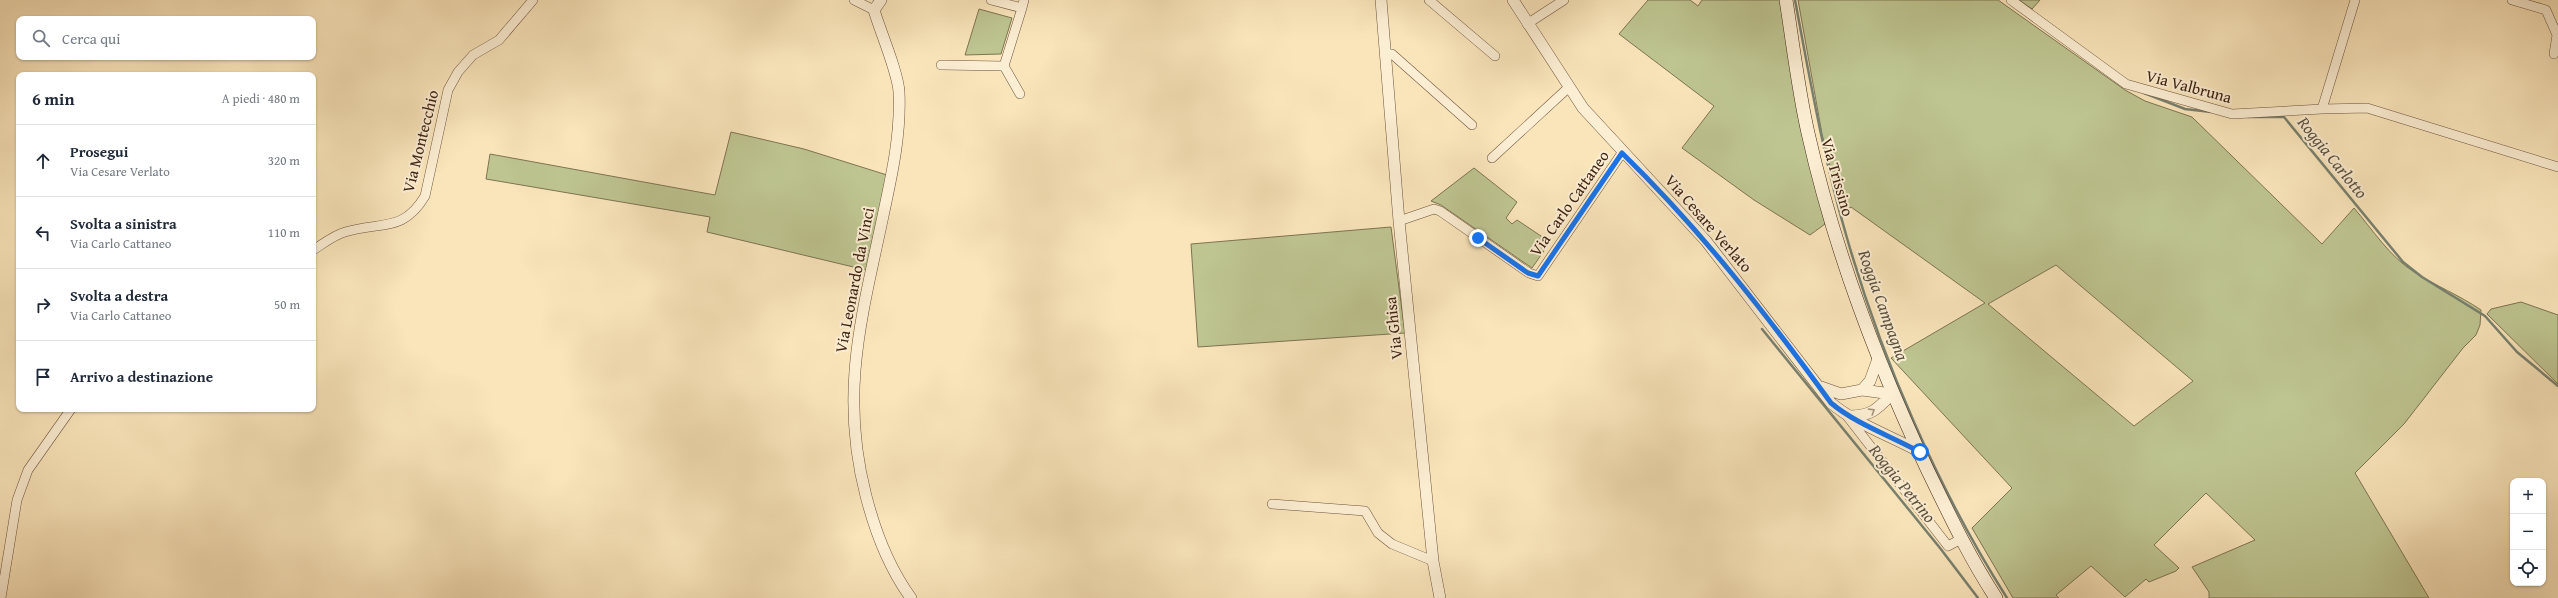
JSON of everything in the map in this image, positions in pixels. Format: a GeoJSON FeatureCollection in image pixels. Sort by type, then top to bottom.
{"type":"FeatureCollection","features":[{"type":"Feature","properties":{"kind":"main road","name":"Via Trissino"},"geometry":{"type":"LineString","coordinates":[[1786,0],[1808,132],[1837,236],[1878,359]]}},
{"type":"Feature","properties":{"kind":"main road"},"geometry":{"type":"LineString","coordinates":[[1878,359],[1892,394],[1961,539],[1972,561],[1996,598]]}},
{"type":"Feature","properties":{"kind":"street","name":"Via Montecchio"},"geometry":{"type":"LineString","coordinates":[[316,248],[344,232],[404,221],[416,211],[425,196],[448,90],[458,72],[473,55],[499,40],[533,0]]}},
{"type":"Feature","properties":{"kind":"street"},"geometry":{"type":"LineString","coordinates":[[854,0],[874,10],[881,0]]}},
{"type":"Feature","properties":{"kind":"street"},"geometry":{"type":"LineString","coordinates":[[991,0],[1023,4],[1004,66],[1020,94]]}},
{"type":"Feature","properties":{"kind":"street","name":"Via Ghisa"},"geometry":{"type":"LineString","coordinates":[[1381,0],[1399,221],[1432,561],[1440,598]]}},
{"type":"Feature","properties":{"kind":"street"},"geometry":{"type":"LineString","coordinates":[[1429,0],[1495,56]]}},
{"type":"Feature","properties":{"kind":"street","name":"Via Cesare Verlato"},"geometry":{"type":"LineString","coordinates":[[1513,0],[1568,88],[1622,153],[1688,220],[1831,403],[1847,416],[1948,546],[1961,539]]}},
{"type":"Feature","properties":{"kind":"street"},"geometry":{"type":"LineString","coordinates":[[1527,24],[1564,0]]}},
{"type":"Feature","properties":{"kind":"street","name":"Via Valbruna"},"geometry":{"type":"LineString","coordinates":[[2011,0],[2126,84],[2232,114],[2367,108],[2558,167]]}},
{"type":"Feature","properties":{"kind":"street"},"geometry":{"type":"LineString","coordinates":[[2322,109],[2355,0]]}},
{"type":"Feature","properties":{"kind":"street"},"geometry":{"type":"LineString","coordinates":[[2512,0],[2546,10],[2557,35],[2554,54]]}},
{"type":"Feature","properties":{"kind":"street","name":"Via Leonardo da Vinci"},"geometry":{"type":"LineString","coordinates":[[874,10],[899,90],[899,130],[857,335],[852,396],[856,458],[873,524],[899,581],[911,598]]}},
{"type":"Feature","properties":{"kind":"street"},"geometry":{"type":"LineString","coordinates":[[1385,55],[1392,54],[1472,125]]}},
{"type":"Feature","properties":{"kind":"street"},"geometry":{"type":"LineString","coordinates":[[941,65],[1004,66]]}},
{"type":"Feature","properties":{"kind":"street"},"geometry":{"type":"LineString","coordinates":[[1492,158],[1568,88]]}},
{"type":"Feature","properties":{"kind":"street","name":"Via Carlo Cattaneo"},"geometry":{"type":"LineString","coordinates":[[1399,221],[1434,209],[1440,211],[1528,273],[1538,276],[1622,153]]}},
{"type":"Feature","properties":{"kind":"street"},"geometry":{"type":"LineString","coordinates":[[1862,390],[1870,381],[1878,359]]}},
{"type":"Feature","properties":{"kind":"street"},"geometry":{"type":"LineString","coordinates":[[1819,386],[1831,392],[1841,394],[1862,390],[1892,394]]}},
{"type":"Feature","properties":{"kind":"street"},"geometry":{"type":"LineString","coordinates":[[1847,416],[1864,416],[1873,411],[1892,394]]}},
{"type":"Feature","properties":{"kind":"street"},"geometry":{"type":"LineString","coordinates":[[1,598],[16,500],[28,470],[69,412]]}},
{"type":"Feature","properties":{"kind":"street","name":"Via Cesare Verlato"},"geometry":{"type":"LineString","coordinates":[[1847,416],[1883,432],[1920,452]]}},
{"type":"Feature","properties":{"kind":"street"},"geometry":{"type":"LineString","coordinates":[[1272,504],[1365,511],[1378,533],[1392,544],[1432,561]]}},
{"type":"Feature","properties":{"kind":"green space"},"geometry":{"type":"Polygon","coordinates":[[[1648,0],[1690,0],[1698,6],[1702,0],[1782,0],[1825,224],[1810,235],[1754,200],[1682,148],[1714,106],[1619,34],[1648,0]]]}},
{"type":"Feature","properties":{"kind":"green space"},"geometry":{"type":"Polygon","coordinates":[[[1798,0],[1998,0],[2125,90],[2145,101],[2192,117],[2322,244],[2354,208],[2389,251],[2405,266],[2481,310],[2480,325],[2476,335],[2463,348],[2404,424],[2355,473],[2429,598],[2209,598],[2209,592],[2192,567],[2255,540],[2206,493],[2154,545],[2179,568],[2176,571],[2149,582],[2146,579],[2125,597],[2091,566],[2056,595],[2059,598],[2013,598],[1972,528],[2012,488],[1891,358],[1985,303],[1851,207],[1842,215],[1822,134],[1798,0]],[[2056,265],[1988,304],[2134,426],[2193,381],[2056,265]]]}},
{"type":"Feature","properties":{"kind":"green space"},"geometry":{"type":"Polygon","coordinates":[[[2019,0],[2040,0],[2032,9],[2019,0]]]}},
{"type":"Feature","properties":{"kind":"green space"},"geometry":{"type":"Polygon","coordinates":[[[979,9],[1012,18],[1001,54],[965,55],[979,9]]]}},
{"type":"Feature","properties":{"kind":"green space"},"geometry":{"type":"Polygon","coordinates":[[[731,132],[804,149],[887,175],[866,270],[707,232],[710,217],[486,179],[490,154],[715,195],[731,132]]]}},
{"type":"Feature","properties":{"kind":"green space"},"geometry":{"type":"Polygon","coordinates":[[[1474,168],[1517,202],[1506,218],[1512,224],[1517,220],[1550,242],[1532,268],[1441,205],[1431,201],[1474,168]]]}},
{"type":"Feature","properties":{"kind":"green space"},"geometry":{"type":"Polygon","coordinates":[[[1391,227],[1405,333],[1198,347],[1191,244],[1391,227]]]}},
{"type":"Feature","properties":{"kind":"green space"},"geometry":{"type":"Polygon","coordinates":[[[2521,302],[2558,315],[2558,384],[2487,314],[2491,309],[2521,302]]]}},
{"type":"Feature","properties":{"kind":"waterway","name":"Roggia Campagna"},"geometry":{"type":"LineString","coordinates":[[1795,0],[1831,179],[1847,238],[1877,331],[1915,424],[1936,469],[1958,514],[2007,598]]}},
{"type":"Feature","properties":{"kind":"waterway","name":"Roggia Carlotto"},"geometry":{"type":"LineString","coordinates":[[2144,93],[2185,109],[2211,112]]}},
{"type":"Feature","properties":{"kind":"waterway","name":"Roggia Carlotto"},"geometry":{"type":"LineString","coordinates":[[2248,117],[2284,117],[2403,262],[2422,277],[2485,316],[2517,352],[2558,386]]}},
{"type":"Feature","properties":{"kind":"waterway","name":"Roggia Petrino"},"geometry":{"type":"LineString","coordinates":[[1762,329],[1940,548],[1978,598]]}},
{"type":"Feature","properties":{"kind":"route"},"geometry":{"type":"LineString","coordinates":[[1478,238],[1528,273],[1538,276],[1622,153],[1684,215],[1706,241],[1831,403],[1847,416],[1883,432],[1920,452]]}}]}
